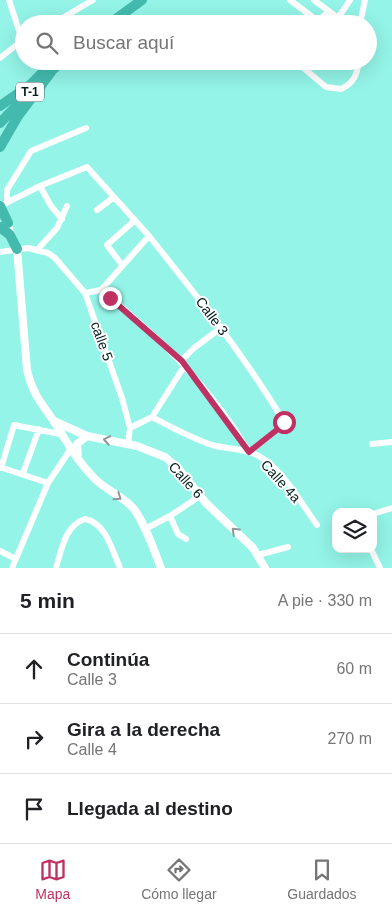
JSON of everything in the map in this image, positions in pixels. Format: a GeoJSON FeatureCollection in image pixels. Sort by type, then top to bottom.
{"type":"FeatureCollection","features":[{"type":"Feature","properties":{"kind":"highway"},"geometry":{"type":"LineString","coordinates":[[112,15],[131,0]]}},
{"type":"Feature","properties":{"kind":"highway"},"geometry":{"type":"LineString","coordinates":[[121,15],[142,0]]}},
{"type":"Feature","properties":{"kind":"highway","name":"T-1"},"geometry":{"type":"LineString","coordinates":[[0,116],[45,70]]}},
{"type":"Feature","properties":{"kind":"highway"},"geometry":{"type":"LineString","coordinates":[[0,147],[18,116],[51,72]]}},
{"type":"Feature","properties":{"kind":"highway","name":"T-1"},"geometry":{"type":"LineString","coordinates":[[0,123],[51,72]]}},
{"type":"Feature","properties":{"kind":"highway"},"geometry":{"type":"LineString","coordinates":[[0,106],[29,86]]}},
{"type":"Feature","properties":{"kind":"highway"},"geometry":{"type":"LineString","coordinates":[[2,204],[4,225],[17,249]]}},
{"type":"Feature","properties":{"kind":"street"},"geometry":{"type":"LineString","coordinates":[[8,0],[15,19]]}},
{"type":"Feature","properties":{"kind":"street"},"geometry":{"type":"LineString","coordinates":[[67,15],[93,0]]}},
{"type":"Feature","properties":{"kind":"street"},"geometry":{"type":"LineString","coordinates":[[290,0],[310,15]]}},
{"type":"Feature","properties":{"kind":"street"},"geometry":{"type":"LineString","coordinates":[[314,0],[334,15]]}},
{"type":"Feature","properties":{"kind":"street"},"geometry":{"type":"LineString","coordinates":[[340,15],[350,0]]}},
{"type":"Feature","properties":{"kind":"street"},"geometry":{"type":"LineString","coordinates":[[362,15],[365,0]]}},
{"type":"Feature","properties":{"kind":"street"},"geometry":{"type":"LineString","coordinates":[[325,15],[329,11]]}},
{"type":"Feature","properties":{"kind":"street"},"geometry":{"type":"LineString","coordinates":[[0,58],[15,46]]}},
{"type":"Feature","properties":{"kind":"street"},"geometry":{"type":"LineString","coordinates":[[306,70],[326,87],[341,89],[352,83],[357,70]]}},
{"type":"Feature","properties":{"kind":"street"},"geometry":{"type":"LineString","coordinates":[[2,204],[7,190],[31,151],[86,128]]}},
{"type":"Feature","properties":{"kind":"street","name":"Calle 3"},"geometry":{"type":"LineString","coordinates":[[40,186],[88,167],[149,236],[222,327],[284,422],[283,425],[249,452]]}},
{"type":"Feature","properties":{"kind":"street"},"geometry":{"type":"LineString","coordinates":[[2,204],[40,186],[51,206],[62,219]]}},
{"type":"Feature","properties":{"kind":"street"},"geometry":{"type":"LineString","coordinates":[[97,210],[114,197]]}},
{"type":"Feature","properties":{"kind":"street"},"geometry":{"type":"LineString","coordinates":[[0,252],[17,249],[38,249],[55,231],[67,206]]}},
{"type":"Feature","properties":{"kind":"street"},"geometry":{"type":"LineString","coordinates":[[0,212],[4,225]]}},
{"type":"Feature","properties":{"kind":"street"},"geometry":{"type":"LineString","coordinates":[[122,265],[107,245],[135,220]]}},
{"type":"Feature","properties":{"kind":"street"},"geometry":{"type":"LineString","coordinates":[[85,293],[101,290],[149,236]]}},
{"type":"Feature","properties":{"kind":"street","name":"Calle 6"},"geometry":{"type":"LineString","coordinates":[[17,249],[27,370],[32,388],[39,403],[53,420],[78,460],[104,488],[130,505],[145,528],[161,568]]}},
{"type":"Feature","properties":{"kind":"street","name":"calle 5"},"geometry":{"type":"LineString","coordinates":[[38,249],[55,258],[85,293],[105,348],[130,428],[128,444]]}},
{"type":"Feature","properties":{"kind":"street"},"geometry":{"type":"LineString","coordinates":[[101,290],[183,363],[249,452]]}},
{"type":"Feature","properties":{"kind":"street"},"geometry":{"type":"LineString","coordinates":[[130,428],[152,417],[183,363],[200,344],[222,327]]}},
{"type":"Feature","properties":{"kind":"street","name":"Calle 4a"},"geometry":{"type":"LineString","coordinates":[[152,417],[188,436],[213,445],[249,452],[258,456],[279,474],[317,525]]}},
{"type":"Feature","properties":{"kind":"street","name":"Calle 6"},"geometry":{"type":"LineString","coordinates":[[53,420],[87,436],[128,444],[164,457],[178,468],[200,496],[258,554],[265,568]]}},
{"type":"Feature","properties":{"kind":"street"},"geometry":{"type":"LineString","coordinates":[[48,483],[23,473],[1,468],[14,425],[60,434]]}},
{"type":"Feature","properties":{"kind":"street"},"geometry":{"type":"LineString","coordinates":[[23,473],[39,429]]}},
{"type":"Feature","properties":{"kind":"street"},"geometry":{"type":"LineString","coordinates":[[78,460],[78,444],[87,436]]}},
{"type":"Feature","properties":{"kind":"street"},"geometry":{"type":"LineString","coordinates":[[372,444],[392,442]]}},
{"type":"Feature","properties":{"kind":"street"},"geometry":{"type":"LineString","coordinates":[[12,568],[48,483],[70,450]]}},
{"type":"Feature","properties":{"kind":"street"},"geometry":{"type":"LineString","coordinates":[[145,528],[170,516],[200,496]]}},
{"type":"Feature","properties":{"kind":"street"},"geometry":{"type":"LineString","coordinates":[[377,513],[392,508]]}},
{"type":"Feature","properties":{"kind":"street"},"geometry":{"type":"LineString","coordinates":[[170,516],[178,534],[186,539]]}},
{"type":"Feature","properties":{"kind":"street"},"geometry":{"type":"LineString","coordinates":[[56,568],[68,534],[76,523],[85,519],[96,523],[104,532],[120,568]]}},
{"type":"Feature","properties":{"kind":"street"},"geometry":{"type":"LineString","coordinates":[[258,554],[288,547]]}},
{"type":"Feature","properties":{"kind":"street"},"geometry":{"type":"LineString","coordinates":[[0,551],[16,559]]}},
{"type":"Feature","properties":{"kind":"street"},"geometry":{"type":"LineString","coordinates":[[373,553],[380,568]]}},
{"type":"Feature","properties":{"kind":"route"},"geometry":{"type":"LineString","coordinates":[[110,298],[182,361],[249,452],[283,425],[284,422]]}}]}
